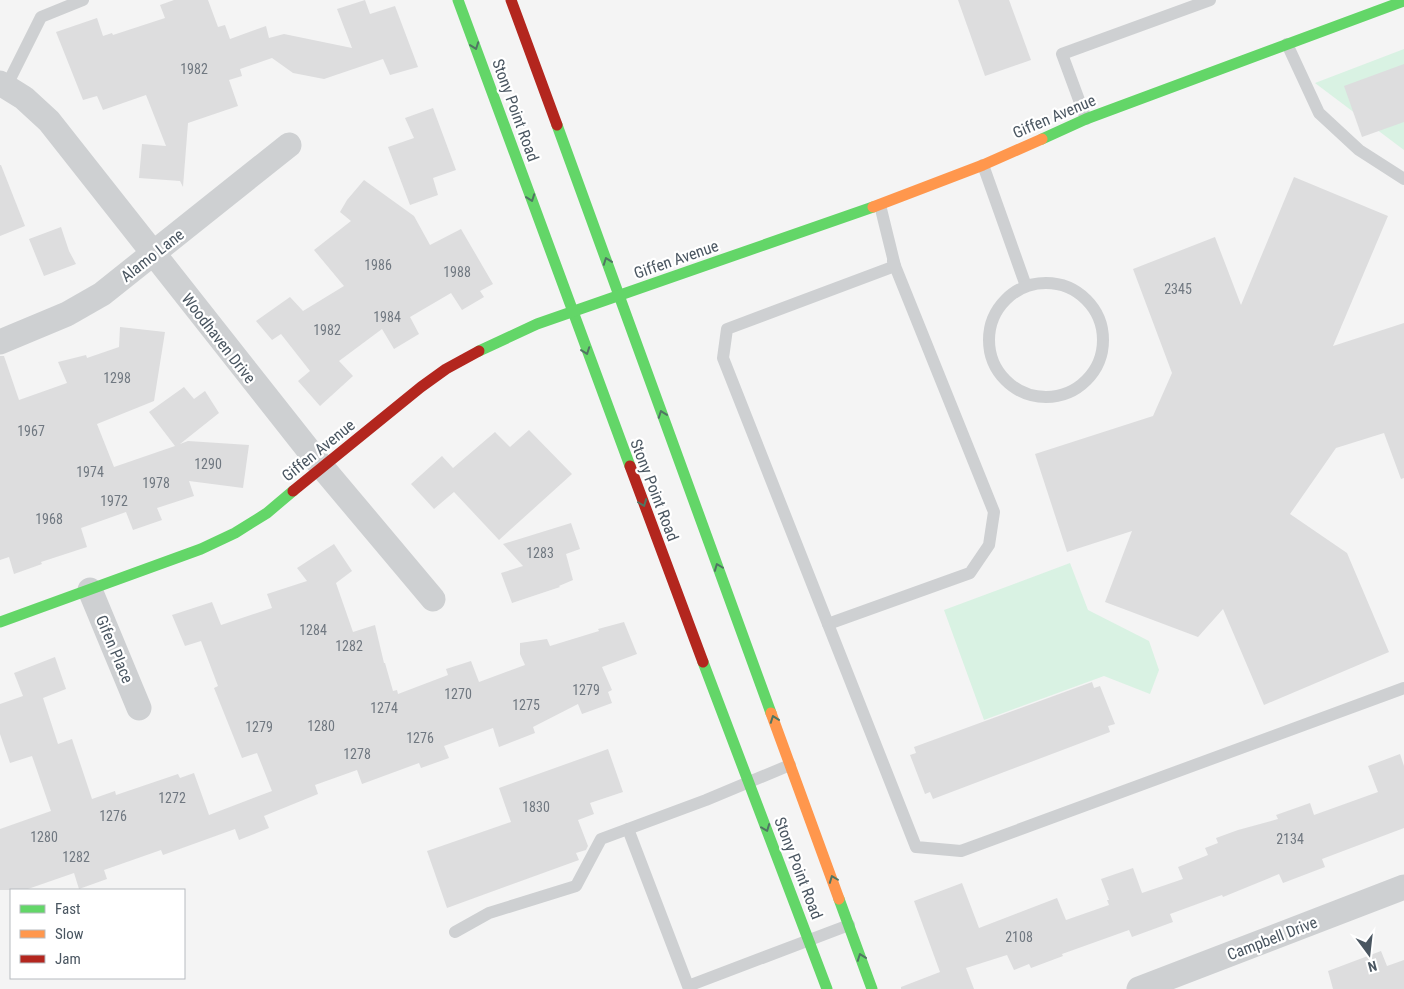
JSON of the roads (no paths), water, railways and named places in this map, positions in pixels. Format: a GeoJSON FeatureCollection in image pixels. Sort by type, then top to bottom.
{"type":"FeatureCollection","features":[{"type":"Feature","properties":{"kind":"main road","name":"Stony Point Road"},"geometry":{"type":"LineString","coordinates":[[458,0],[572,312],[827,989]]}},
{"type":"Feature","properties":{"kind":"main road","name":"Stony Point Road"},"geometry":{"type":"LineString","coordinates":[[511,0],[872,989]]}},
{"type":"Feature","properties":{"kind":"main road","name":"Giffen Avenue"},"geometry":{"type":"LineString","coordinates":[[0,622],[201,549],[235,533],[267,512],[421,387],[446,369],[526,328],[880,205],[983,165],[1086,119],[1404,1]]}},
{"type":"Feature","properties":{"kind":"street","name":"Woodhaven Drive"},"geometry":{"type":"LineString","coordinates":[[3,85],[24,98],[48,121],[322,467],[434,599]]}},
{"type":"Feature","properties":{"kind":"street","name":"Alamo Lane"},"geometry":{"type":"LineString","coordinates":[[0,342],[67,314],[102,294],[289,144]]}},
{"type":"Feature","properties":{"kind":"street","name":"Gifen Place"},"geometry":{"type":"LineString","coordinates":[[90,590],[139,708]]}},
{"type":"Feature","properties":{"kind":"street","name":"Campbell Drive"},"geometry":{"type":"LineString","coordinates":[[1139,989],[1404,887]]}},
{"type":"Feature","properties":{"kind":"lane"},"geometry":{"type":"LineString","coordinates":[[3,85],[41,18],[83,0]]}},
{"type":"Feature","properties":{"kind":"lane"},"geometry":{"type":"LineString","coordinates":[[1086,119],[1062,54],[1210,0]]}},
{"type":"Feature","properties":{"kind":"lane"},"geometry":{"type":"LineString","coordinates":[[1287,44],[1319,113],[1359,150],[1404,179]]}},
{"type":"Feature","properties":{"kind":"lane"},"geometry":{"type":"LineString","coordinates":[[983,165],[1026,286]]}},
{"type":"Feature","properties":{"kind":"lane"},"geometry":{"type":"LineString","coordinates":[[880,205],[895,266],[727,328],[723,358],[916,847],[961,851],[1404,688]]}},
{"type":"Feature","properties":{"kind":"lane"},"geometry":{"type":"LineString","coordinates":[[828,624],[970,574],[988,545],[990,537],[994,512],[893,261]]}},
{"type":"Feature","properties":{"kind":"lane"},"geometry":{"type":"LineString","coordinates":[[1048,282],[1070,287],[1088,300],[1100,319],[1104,341],[1098,363],[1085,381],[1066,393],[1044,397],[1023,392],[1004,379],[992,360],[989,338],[994,316],[1007,298],[1026,286],[1048,282]]}},
{"type":"Feature","properties":{"kind":"lane"},"geometry":{"type":"LineString","coordinates":[[455,932],[489,913],[576,886],[601,839],[706,800],[790,765]]}},
{"type":"Feature","properties":{"kind":"lane"},"geometry":{"type":"LineString","coordinates":[[628,829],[688,986],[849,925]]}}]}
